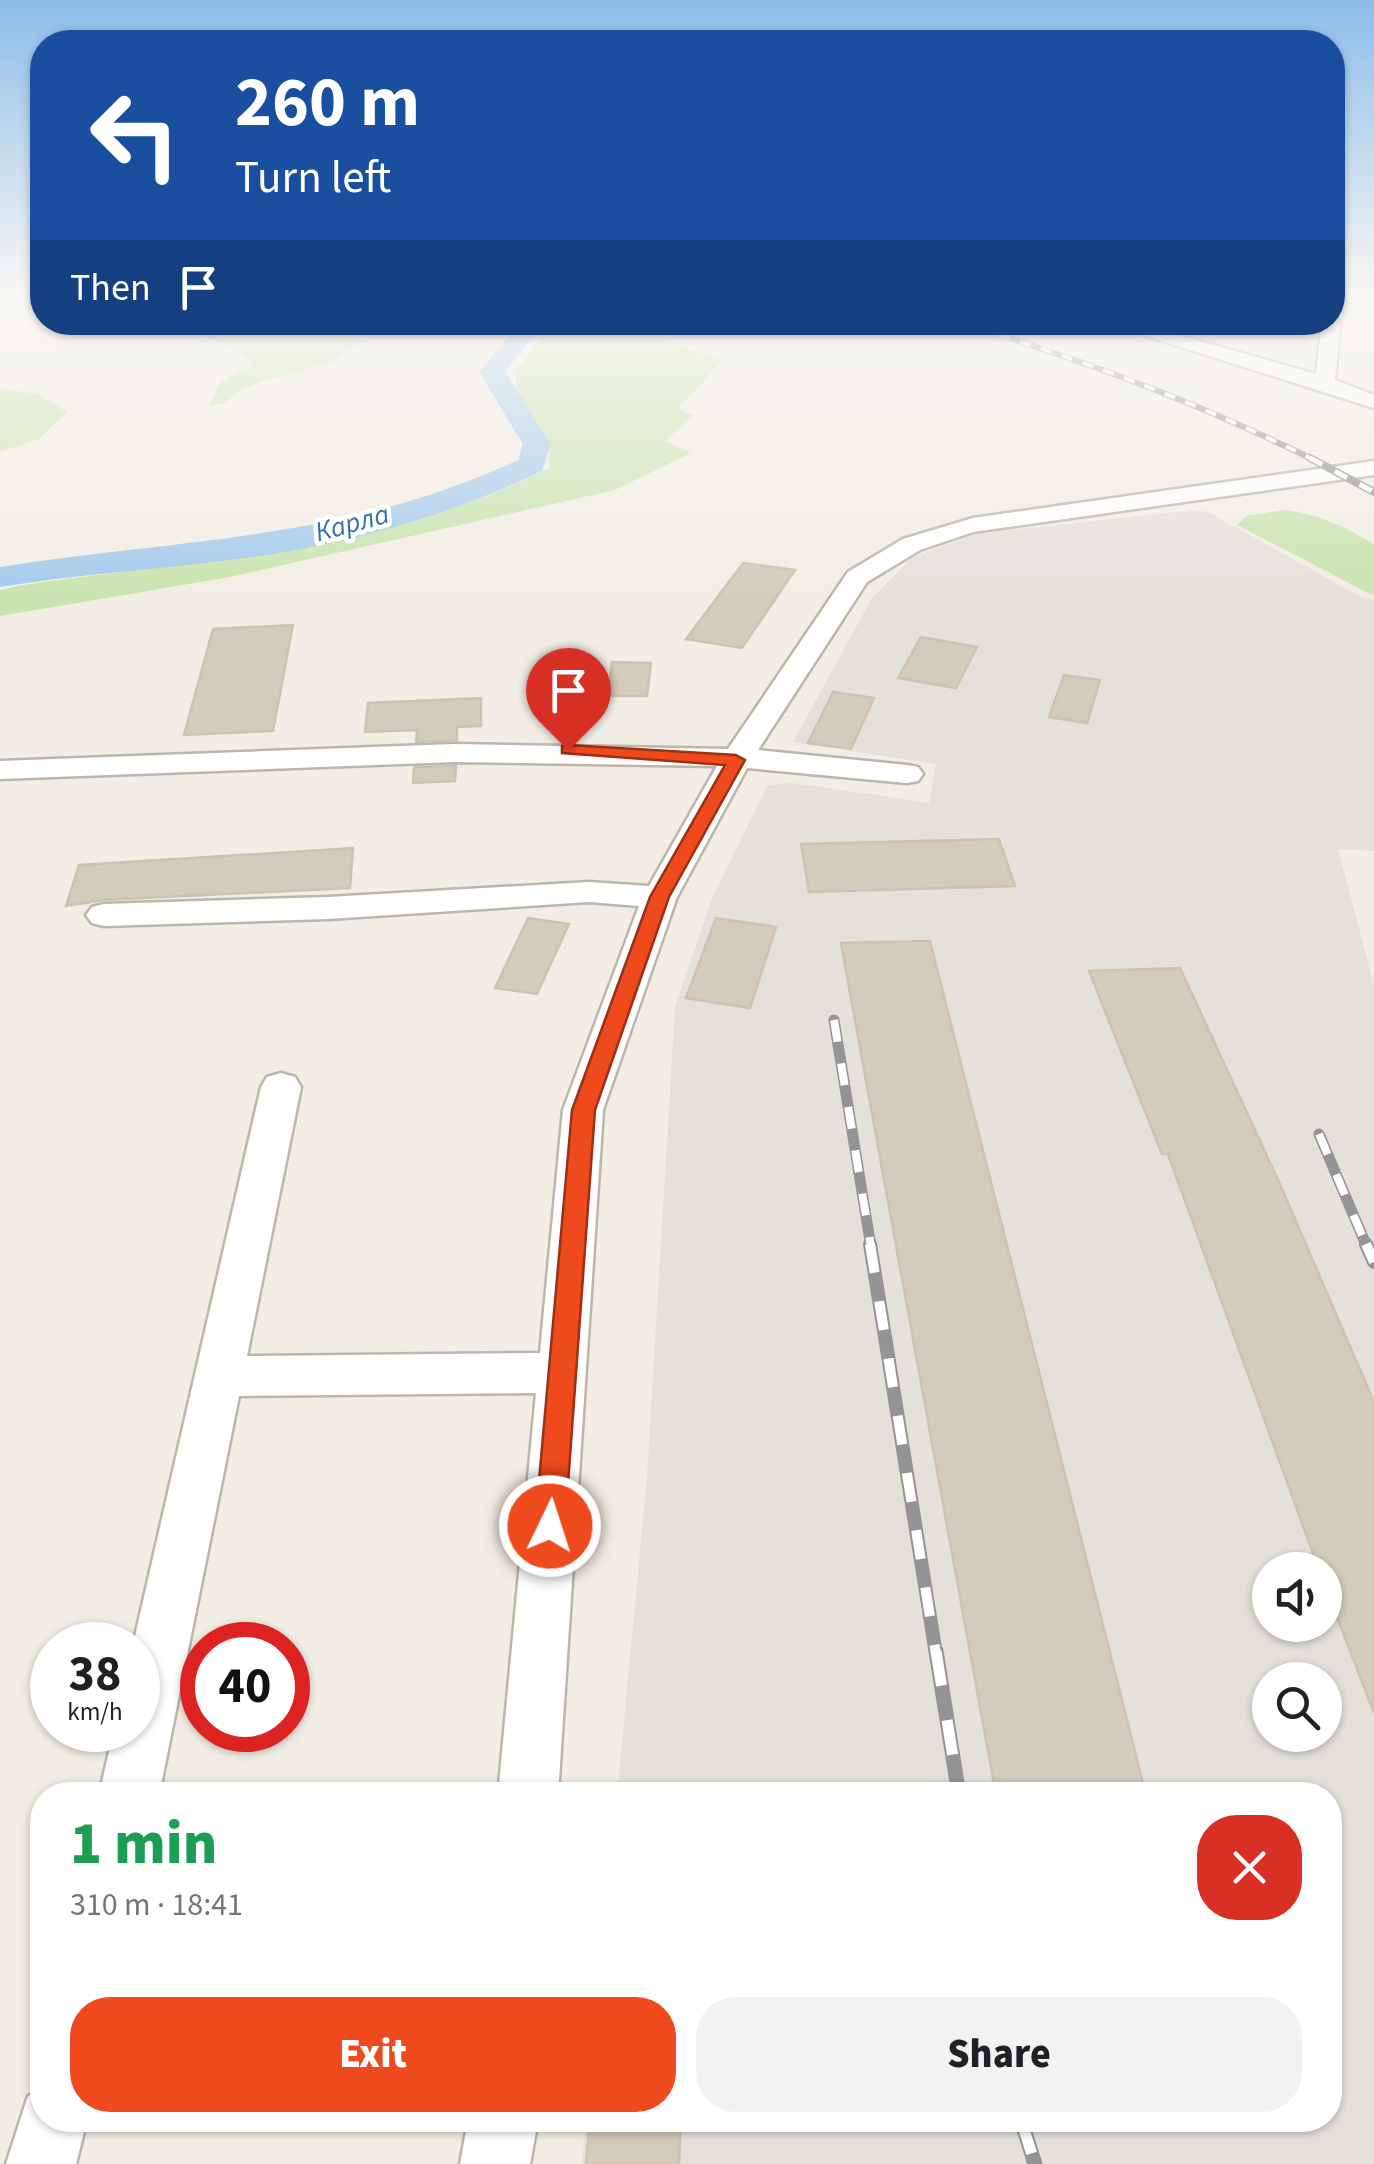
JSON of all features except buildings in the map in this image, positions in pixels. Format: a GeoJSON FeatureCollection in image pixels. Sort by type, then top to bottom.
{"type":"FeatureCollection","features":[{"type":"Feature","properties":{"kind":"street"},"geometry":{"type":"LineString","coordinates":[[529,1782],[583,1110],[660,897],[736,760],[857,577],[880,558],[911,542],[973,525],[1374,468]]}},
{"type":"Feature","properties":{"kind":"street"},"geometry":{"type":"LineString","coordinates":[[0,770],[568,750],[736,760],[794,759],[906,774]]}},
{"type":"Feature","properties":{"kind":"street"},"geometry":{"type":"LineString","coordinates":[[104,916],[328,908],[589,892],[660,897]]}},
{"type":"Feature","properties":{"kind":"street"},"geometry":{"type":"LineString","coordinates":[[132,1782],[282,1087]]}},
{"type":"Feature","properties":{"kind":"street"},"geometry":{"type":"LineString","coordinates":[[219,1376],[562,1372]]}},
{"type":"Feature","properties":{"kind":"street"},"geometry":{"type":"LineString","coordinates":[[41,2164],[49,2132]]}},
{"type":"Feature","properties":{"kind":"street"},"geometry":{"type":"LineString","coordinates":[[495,2164],[501,2132]]}},
{"type":"Feature","properties":{"kind":"shaded area"},"geometry":{"type":"Polygon","coordinates":[[[1193,510],[1208,512],[1361,597],[1374,600],[1374,851],[1338,849],[1374,985],[1374,2164],[582,2164],[585,2132],[1342,2132],[1342,1782],[618,1782],[647,1477],[675,1007],[712,898],[768,785],[792,783],[929,803],[936,764],[793,742],[872,598],[912,558],[974,534],[1193,510]]]}},
{"type":"Feature","properties":{"kind":"green space"},"geometry":{"type":"Polygon","coordinates":[[[0,397],[43,397],[67,412],[39,439],[0,452],[0,397]]]}},
{"type":"Feature","properties":{"kind":"green space"},"geometry":{"type":"Polygon","coordinates":[[[213,397],[232,397],[224,403],[209,406],[213,397]]]}},
{"type":"Feature","properties":{"kind":"green space"},"geometry":{"type":"Polygon","coordinates":[[[689,397],[678,409],[694,415],[665,441],[691,453],[615,490],[230,577],[0,616],[0,590],[344,537],[449,510],[499,491],[549,468],[550,443],[516,398],[689,397]]]}},
{"type":"Feature","properties":{"kind":"green space"},"geometry":{"type":"Polygon","coordinates":[[[1285,510],[1331,522],[1374,544],[1374,596],[1237,525],[1246,516],[1285,510]]]}},
{"type":"Feature","properties":{"kind":"waterway","name":"Карла"},"geometry":{"type":"LineString","coordinates":[[0,577],[329,534],[468,493],[532,465],[537,444],[508,397]]}},
{"type":"Feature","properties":{"kind":"railway"},"geometry":{"type":"LineString","coordinates":[[1172,397],[1313,460]]}},
{"type":"Feature","properties":{"kind":"railway"},"geometry":{"type":"LineString","coordinates":[[1313,460],[1374,492]]}},
{"type":"Feature","properties":{"kind":"railway"},"geometry":{"type":"LineString","coordinates":[[834,1020],[871,1247]]}},
{"type":"Feature","properties":{"kind":"railway"},"geometry":{"type":"LineString","coordinates":[[1319,1134],[1367,1247]]}},
{"type":"Feature","properties":{"kind":"railway"},"geometry":{"type":"LineString","coordinates":[[870,1244],[936,1654]]}},
{"type":"Feature","properties":{"kind":"railway"},"geometry":{"type":"LineString","coordinates":[[1366,1244],[1374,1262]]}},
{"type":"Feature","properties":{"kind":"railway"},"geometry":{"type":"LineString","coordinates":[[936,1651],[957,1782]]}},
{"type":"Feature","properties":{"kind":"railway"},"geometry":{"type":"LineString","coordinates":[[1025,2132],[1035,2164]]}},
{"type":"Feature","properties":{"kind":"route"},"geometry":{"type":"LineString","coordinates":[[550,1526],[583,1110],[660,897],[736,760],[568,750]]}}]}
